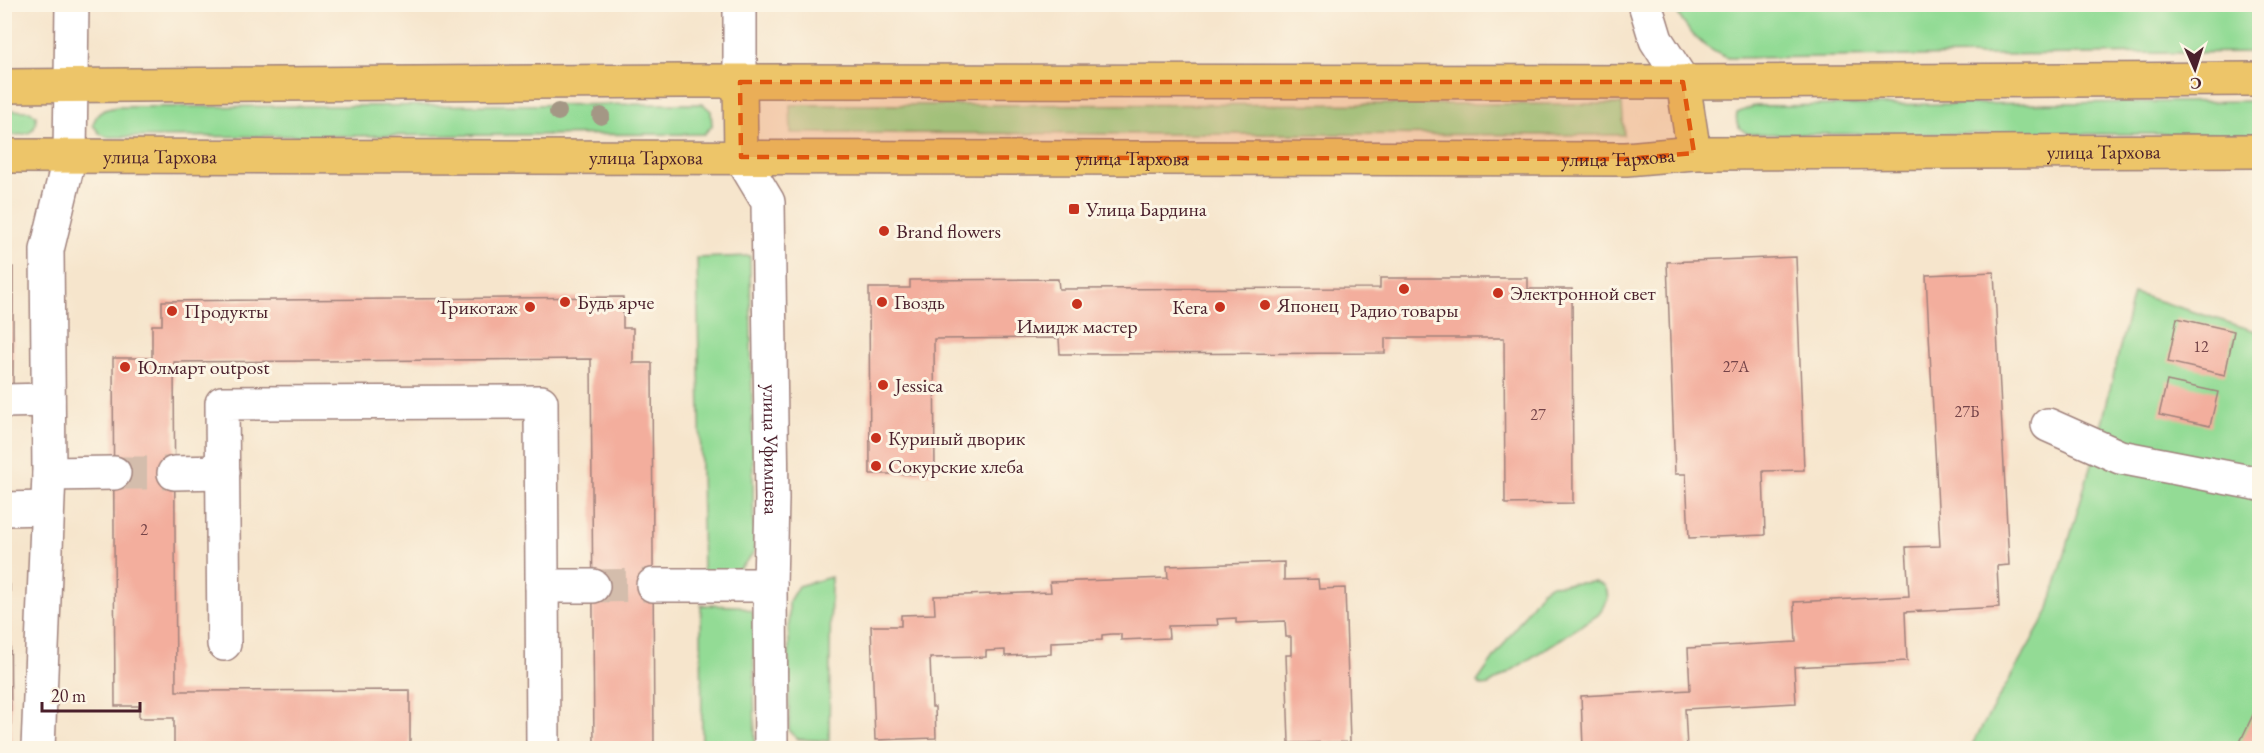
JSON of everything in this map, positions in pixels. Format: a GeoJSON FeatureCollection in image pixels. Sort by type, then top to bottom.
{"type":"FeatureCollection","features":[{"type":"Feature","properties":{"kind":"main road"},"geometry":{"type":"LineString","coordinates":[[4,86],[2259,79]]}},
{"type":"Feature","properties":{"kind":"main road"},"geometry":{"type":"LineString","coordinates":[[740,82],[741,157]]}},
{"type":"Feature","properties":{"kind":"main road"},"geometry":{"type":"LineString","coordinates":[[1683,82],[1694,153]]}},
{"type":"Feature","properties":{"kind":"main road","name":"улица Тархова"},"geometry":{"type":"LineString","coordinates":[[4,156],[1626,159],[1694,153],[2259,151]]}},
{"type":"Feature","properties":{"kind":"street"},"geometry":{"type":"LineString","coordinates":[[38,748],[49,474],[47,250],[70,155],[72,4]]}},
{"type":"Feature","properties":{"kind":"street"},"geometry":{"type":"LineString","coordinates":[[740,4],[740,82]]}},
{"type":"Feature","properties":{"kind":"street"},"geometry":{"type":"LineString","coordinates":[[1645,4],[1656,40],[1683,82]]}},
{"type":"Feature","properties":{"kind":"street","name":"улица Уфимцева"},"geometry":{"type":"LineString","coordinates":[[741,157],[768,202],[772,488],[771,748]]}},
{"type":"Feature","properties":{"kind":"street"},"geometry":{"type":"LineString","coordinates":[[4,401],[48,400]]}},
{"type":"Feature","properties":{"kind":"street"},"geometry":{"type":"LineString","coordinates":[[224,644],[222,403],[541,402],[543,748]]}},
{"type":"Feature","properties":{"kind":"street"},"geometry":{"type":"LineString","coordinates":[[2048,425],[2120,457],[2259,484]]}},
{"type":"Feature","properties":{"kind":"street"},"geometry":{"type":"LineString","coordinates":[[174,473],[223,472]]}},
{"type":"Feature","properties":{"kind":"street"},"geometry":{"type":"LineString","coordinates":[[49,474],[114,473]]}},
{"type":"Feature","properties":{"kind":"street"},"geometry":{"type":"LineString","coordinates":[[5,509],[47,508]]}},
{"type":"Feature","properties":{"kind":"street"},"geometry":{"type":"LineString","coordinates":[[653,585],[770,585]]}},
{"type":"Feature","properties":{"kind":"street"},"geometry":{"type":"LineString","coordinates":[[542,586],[593,586]]}},
{"type":"Feature","properties":{"kind":"highlighted area"},"geometry":{"type":"Polygon","coordinates":[[[740,82],[1683,82],[1694,153],[1626,159],[741,157],[740,82]]]}},
{"type":"Feature","properties":{"kind":"green space"},"geometry":{"type":"Polygon","coordinates":[[[1674,5],[2259,5],[2259,52],[1728,58],[1710,49],[1695,37],[1688,30],[1674,5]]]}},
{"type":"Feature","properties":{"kind":"green space"},"geometry":{"type":"Polygon","coordinates":[[[2259,101],[2259,134],[1748,134],[1740,128],[1736,120],[1737,113],[1754,106],[2259,101]]]}},
{"type":"Feature","properties":{"kind":"green space"},"geometry":{"type":"Polygon","coordinates":[[[703,104],[711,111],[712,126],[704,134],[107,137],[100,134],[93,125],[101,112],[117,107],[703,104]]]}},
{"type":"Feature","properties":{"kind":"green space"},"geometry":{"type":"Polygon","coordinates":[[[1622,104],[1624,135],[791,133],[790,105],[1622,104]]]}},
{"type":"Feature","properties":{"kind":"green space"},"geometry":{"type":"Polygon","coordinates":[[[4,110],[30,111],[36,116],[34,128],[27,133],[5,135],[4,110]]]}},
{"type":"Feature","properties":{"kind":"green space"},"geometry":{"type":"Polygon","coordinates":[[[750,256],[754,552],[738,570],[720,575],[703,575],[697,258],[750,256]]]}},
{"type":"Feature","properties":{"kind":"green space"},"geometry":{"type":"Polygon","coordinates":[[[2133,293],[2259,332],[2259,748],[1970,748],[2048,612],[2097,444],[2133,293]]]}},
{"type":"Feature","properties":{"kind":"green space"},"geometry":{"type":"Polygon","coordinates":[[[831,577],[829,741],[798,739],[789,731],[789,601],[798,586],[831,577]]]}},
{"type":"Feature","properties":{"kind":"green space"},"geometry":{"type":"Polygon","coordinates":[[[1595,582],[1605,586],[1608,594],[1605,605],[1598,615],[1489,685],[1482,686],[1477,682],[1542,590],[1550,585],[1595,582]]]}},
{"type":"Feature","properties":{"kind":"green space"},"geometry":{"type":"Polygon","coordinates":[[[701,605],[740,606],[753,612],[755,748],[702,748],[701,605]]]}},
{"type":"Feature","properties":{"kind":"building"},"geometry":{"type":"Polygon","coordinates":[[[1796,257],[1804,470],[1763,471],[1765,535],[1689,538],[1686,474],[1675,474],[1667,262],[1796,257]]]}},
{"type":"Feature","properties":{"kind":"building"},"geometry":{"type":"Polygon","coordinates":[[[4,267],[13,267],[13,385],[4,385],[4,267]]]}},
{"type":"Feature","properties":{"kind":"building"},"geometry":{"type":"Polygon","coordinates":[[[1994,272],[2009,565],[1997,566],[1999,607],[1905,612],[1907,661],[1794,667],[1796,703],[1685,709],[1687,748],[1583,748],[1581,696],[1690,690],[1688,648],[1796,642],[1794,602],[1909,596],[1906,547],[1940,546],[1926,275],[1994,272]]]}},
{"type":"Feature","properties":{"kind":"building"},"geometry":{"type":"Polygon","coordinates":[[[1380,278],[1528,278],[1528,289],[1572,289],[1573,503],[1505,504],[1504,338],[1385,338],[1385,353],[1060,354],[1059,338],[934,339],[935,474],[870,474],[869,288],[910,288],[910,280],[1058,279],[1059,289],[1380,288],[1380,278]]]}},
{"type":"Feature","properties":{"kind":"building"},"geometry":{"type":"Polygon","coordinates":[[[623,297],[623,328],[633,328],[633,363],[652,363],[654,748],[594,748],[591,359],[174,362],[176,691],[410,690],[410,748],[174,748],[174,718],[139,718],[139,706],[115,706],[113,358],[152,358],[152,325],[162,325],[162,301],[623,297]]]}},
{"type":"Feature","properties":{"kind":"building"},"geometry":{"type":"Polygon","coordinates":[[[2177,318],[2234,331],[2225,375],[2168,362],[2177,318]]]}},
{"type":"Feature","properties":{"kind":"building"},"geometry":{"type":"Polygon","coordinates":[[[2167,381],[2218,392],[2210,426],[2159,415],[2167,381]]]}},
{"type":"Feature","properties":{"kind":"building"},"geometry":{"type":"Polygon","coordinates":[[[1284,562],[1284,580],[1318,579],[1319,589],[1345,588],[1350,742],[1289,743],[1286,655],[1291,655],[1291,637],[1286,637],[1285,621],[1236,623],[1236,618],[1217,619],[1218,625],[1168,626],[1169,638],[1121,640],[1121,634],[1112,634],[1102,635],[1102,640],[1051,642],[1051,654],[1005,656],[1005,650],[986,651],[986,657],[930,658],[936,738],[875,740],[871,626],[901,626],[901,615],[935,614],[934,596],[1051,592],[1050,582],[1168,578],[1167,566],[1284,562]]]}},
{"type":"Feature","properties":{"kind":"building"},"geometry":{"type":"Polygon","coordinates":[[[10,585],[11,748],[4,748],[4,588],[10,585]]]}},
{"type":"Feature","properties":{"kind":"building"},"geometry":{"type":"Polygon","coordinates":[[[2260,700],[2260,748],[2249,748],[2239,744],[2260,700]]]}},
{"type":"Feature","properties":{"kind":"tunnel"},"geometry":{"type":"LineString","coordinates":[[114,473],[174,473]]}},
{"type":"Feature","properties":{"kind":"tunnel"},"geometry":{"type":"LineString","coordinates":[[593,586],[653,585]]}},
{"type":"Feature","properties":{"kind":"place","name":"Улица Бардина"},"geometry":{"type":"Point","coordinates":[1074,209]}},
{"type":"Feature","properties":{"kind":"place","name":"Brand flowers"},"geometry":{"type":"Point","coordinates":[884,231]}},
{"type":"Feature","properties":{"kind":"place","name":"Радио товары"},"geometry":{"type":"Point","coordinates":[1404,289]}},
{"type":"Feature","properties":{"kind":"place","name":"Электронной свет"},"geometry":{"type":"Point","coordinates":[1498,293]}},
{"type":"Feature","properties":{"kind":"place","name":"Будь ярче"},"geometry":{"type":"Point","coordinates":[565,302]}},
{"type":"Feature","properties":{"kind":"place","name":"Гвоздь"},"geometry":{"type":"Point","coordinates":[882,302]}},
{"type":"Feature","properties":{"kind":"place","name":"Имидж мастер"},"geometry":{"type":"Point","coordinates":[1077,304]}},
{"type":"Feature","properties":{"kind":"place","name":"Японец"},"geometry":{"type":"Point","coordinates":[1265,305]}},
{"type":"Feature","properties":{"kind":"place","name":"Трикотаж"},"geometry":{"type":"Point","coordinates":[530,307]}},
{"type":"Feature","properties":{"kind":"place","name":"Кега"},"geometry":{"type":"Point","coordinates":[1220,307]}},
{"type":"Feature","properties":{"kind":"place","name":"Продукты"},"geometry":{"type":"Point","coordinates":[172,311]}},
{"type":"Feature","properties":{"kind":"place","name":"Юлмарт outpost"},"geometry":{"type":"Point","coordinates":[125,367]}},
{"type":"Feature","properties":{"kind":"place","name":"Jessica"},"geometry":{"type":"Point","coordinates":[883,385]}},
{"type":"Feature","properties":{"kind":"place","name":"Куриный дворик"},"geometry":{"type":"Point","coordinates":[876,438]}},
{"type":"Feature","properties":{"kind":"place","name":"Сокурские хлеба"},"geometry":{"type":"Point","coordinates":[876,466]}}]}
